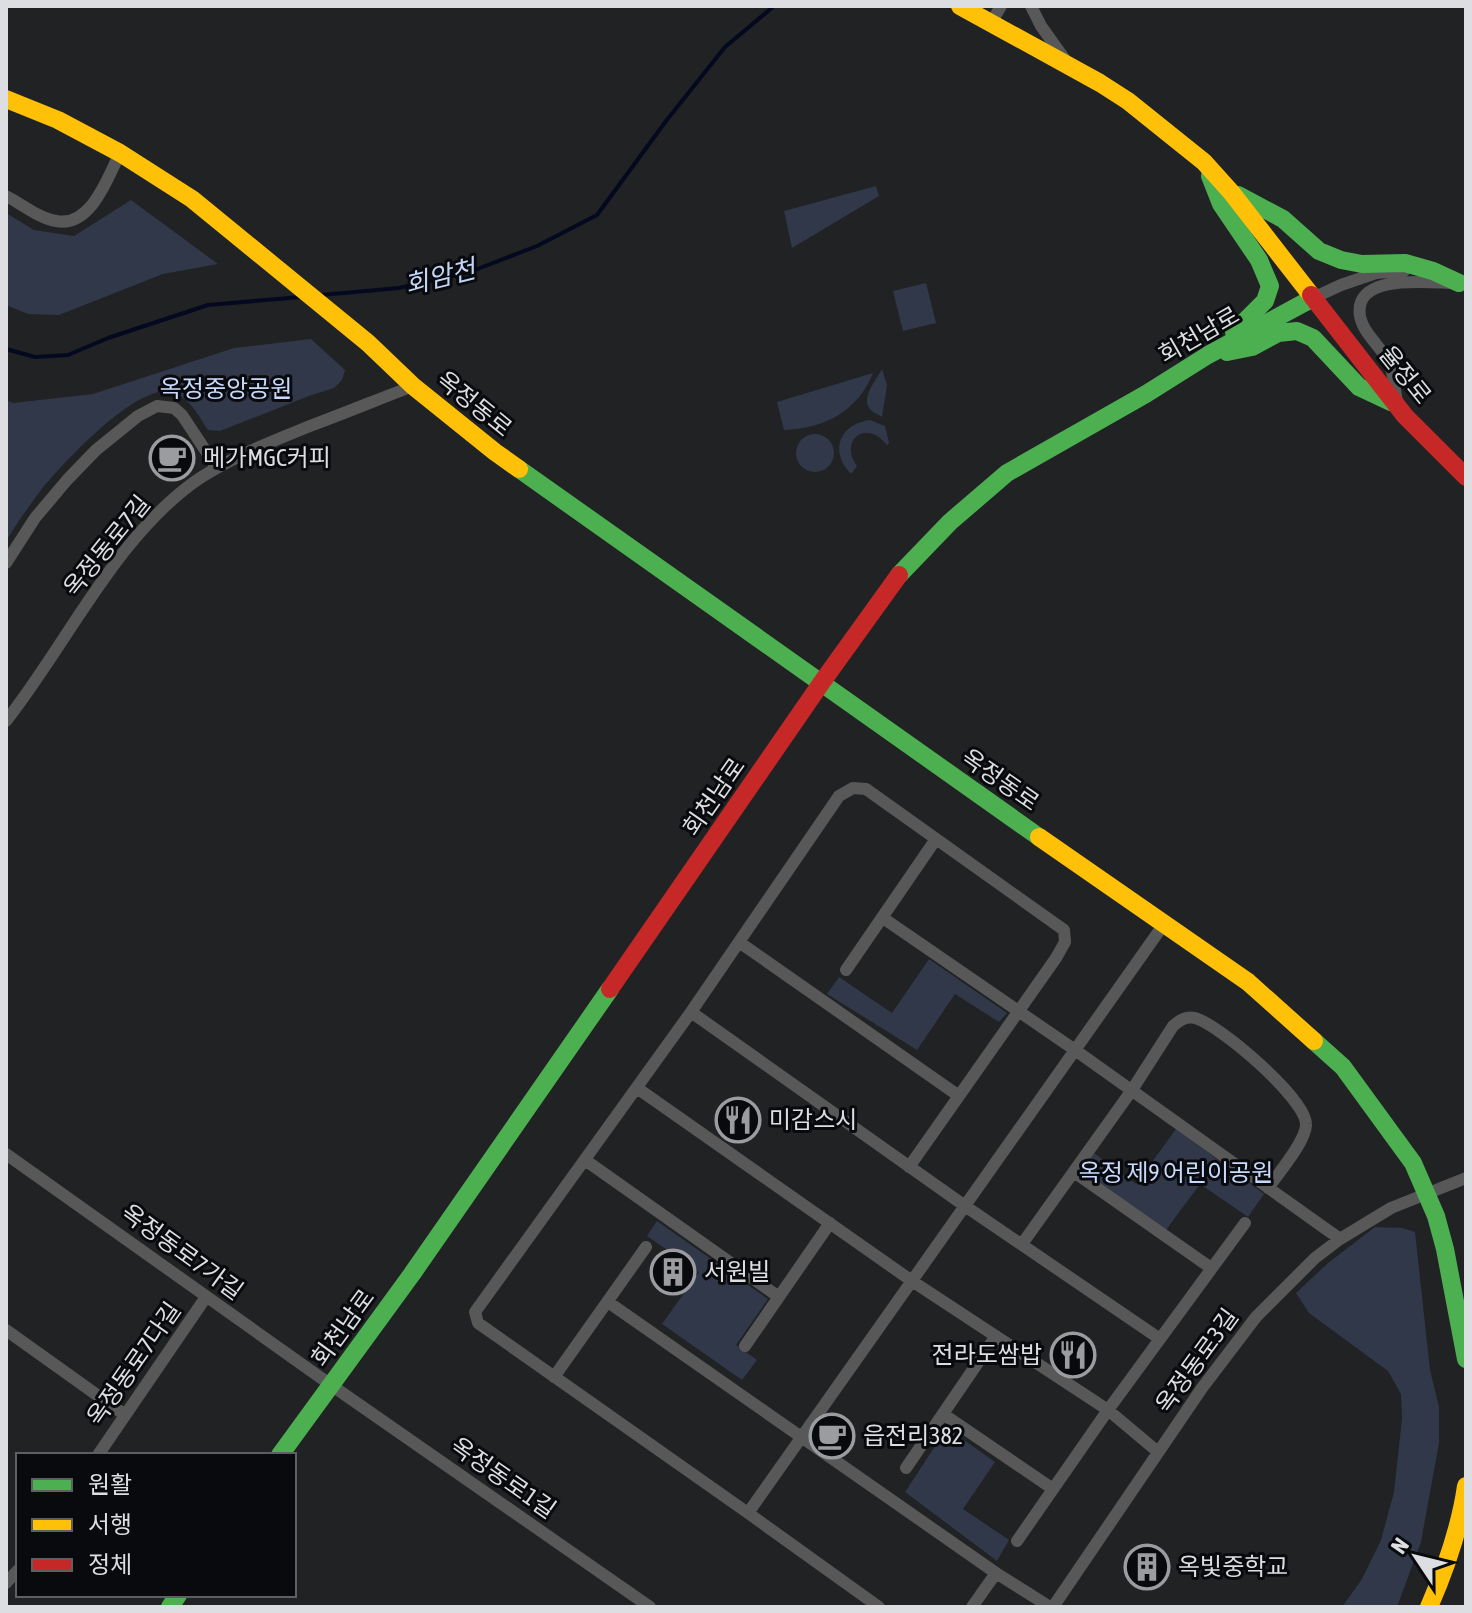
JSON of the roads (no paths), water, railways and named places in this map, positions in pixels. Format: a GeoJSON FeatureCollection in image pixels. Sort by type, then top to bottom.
{"type":"FeatureCollection","features":[{"type":"Feature","properties":{"kind":"main road","name":"율정로"},"geometry":{"type":"LineString","coordinates":[[960,6],[1100,83],[1128,101],[1204,162],[1231,192],[1397,405],[1466,477]]}},
{"type":"Feature","properties":{"kind":"main road"},"geometry":{"type":"LineString","coordinates":[[6,99],[58,120],[120,153]]}},
{"type":"Feature","properties":{"kind":"main road","name":"옥정동로"},"geometry":{"type":"LineString","coordinates":[[120,153],[192,199],[235,233],[495,452],[1248,982],[1343,1067],[1413,1163],[1436,1216],[1466,1359]]}},
{"type":"Feature","properties":{"kind":"main road"},"geometry":{"type":"LineString","coordinates":[[1204,162],[1221,204],[1259,260],[1270,286],[1265,301],[1248,320],[1208,355]]}},
{"type":"Feature","properties":{"kind":"main road"},"geometry":{"type":"LineString","coordinates":[[1231,192],[1283,219],[1319,251],[1341,260],[1362,264],[1405,263],[1463,284]]}},
{"type":"Feature","properties":{"kind":"main road","name":"회천남로"},"geometry":{"type":"LineString","coordinates":[[281,1453],[421,1261],[896,579],[950,522],[1007,473],[1208,355],[1313,298]]}},
{"type":"Feature","properties":{"kind":"main road"},"geometry":{"type":"LineString","coordinates":[[1208,355],[1252,347],[1278,333],[1297,331],[1313,338],[1359,387],[1397,405]]}},
{"type":"Feature","properties":{"kind":"main road"},"geometry":{"type":"LineString","coordinates":[[1429,1607],[1444,1572],[1466,1486]]}},
{"type":"Feature","properties":{"kind":"street"},"geometry":{"type":"LineString","coordinates":[[991,23],[1001,6]]}},
{"type":"Feature","properties":{"kind":"street"},"geometry":{"type":"LineString","coordinates":[[1031,6],[1070,67]]}},
{"type":"Feature","properties":{"kind":"street"},"geometry":{"type":"LineString","coordinates":[[6,196],[47,218],[68,222],[95,201],[120,153]]}},
{"type":"Feature","properties":{"kind":"street"},"geometry":{"type":"LineString","coordinates":[[1313,298],[1376,273],[1406,271],[1463,284]]}},
{"type":"Feature","properties":{"kind":"street"},"geometry":{"type":"LineString","coordinates":[[1397,405],[1390,366],[1361,319],[1362,301],[1368,293],[1383,285],[1402,282],[1463,284]]}},
{"type":"Feature","properties":{"kind":"street","name":"옥정동로7길"},"geometry":{"type":"LineString","coordinates":[[6,721],[102,583],[141,532],[168,504],[217,468],[268,442],[413,386]]}},
{"type":"Feature","properties":{"kind":"street"},"geometry":{"type":"LineString","coordinates":[[6,563],[35,518],[67,480],[96,450],[157,406],[174,408],[182,415],[217,468]]}},
{"type":"Feature","properties":{"kind":"street"},"geometry":{"type":"LineString","coordinates":[[879,1607],[478,1323],[475,1312],[691,1012],[839,796],[853,788],[866,789],[1064,930],[1065,942],[1056,958],[909,1167]]}},
{"type":"Feature","properties":{"kind":"street"},"geometry":{"type":"LineString","coordinates":[[846,970],[936,839]]}},
{"type":"Feature","properties":{"kind":"street"},"geometry":{"type":"LineString","coordinates":[[883,918],[1340,1239]]}},
{"type":"Feature","properties":{"kind":"street"},"geometry":{"type":"LineString","coordinates":[[748,1513],[1164,924]]}},
{"type":"Feature","properties":{"kind":"street"},"geometry":{"type":"LineString","coordinates":[[739,942],[959,1096]]}},
{"type":"Feature","properties":{"kind":"street"},"geometry":{"type":"LineString","coordinates":[[691,1012],[909,1167],[1160,1339]]}},
{"type":"Feature","properties":{"kind":"street"},"geometry":{"type":"LineString","coordinates":[[1022,1244],[1132,1090],[1173,1026],[1182,1019],[1193,1017],[1217,1027],[1279,1082],[1304,1112],[1307,1127],[1303,1137],[1268,1188]]}},
{"type":"Feature","properties":{"kind":"street"},"geometry":{"type":"LineString","coordinates":[[637,1088],[912,1281],[1108,1410],[1158,1452]]}},
{"type":"Feature","properties":{"kind":"street","name":"옥정동로7가길"},"geometry":{"type":"LineString","coordinates":[[6,1154],[331,1385]]}},
{"type":"Feature","properties":{"kind":"street"},"geometry":{"type":"LineString","coordinates":[[585,1160],[779,1297]]}},
{"type":"Feature","properties":{"kind":"street"},"geometry":{"type":"LineString","coordinates":[[1074,1172],[1211,1268]]}},
{"type":"Feature","properties":{"kind":"street","name":"옥정동로3길"},"geometry":{"type":"LineString","coordinates":[[1051,1607],[1202,1388],[1256,1317],[1315,1258],[1340,1239],[1391,1208],[1466,1178]]}},
{"type":"Feature","properties":{"kind":"street"},"geometry":{"type":"LineString","coordinates":[[745,1346],[830,1223]]}},
{"type":"Feature","properties":{"kind":"street"},"geometry":{"type":"LineString","coordinates":[[1017,1541],[1245,1223]]}},
{"type":"Feature","properties":{"kind":"street"},"geometry":{"type":"LineString","coordinates":[[554,1377],[646,1247]]}},
{"type":"Feature","properties":{"kind":"street","name":"옥정동로7다길"},"geometry":{"type":"LineString","coordinates":[[99,1453],[206,1297]]}},
{"type":"Feature","properties":{"kind":"street"},"geometry":{"type":"LineString","coordinates":[[608,1302],[996,1573],[1051,1607]]}},
{"type":"Feature","properties":{"kind":"street"},"geometry":{"type":"LineString","coordinates":[[6,1330],[125,1415]]}},
{"type":"Feature","properties":{"kind":"street"},"geometry":{"type":"LineString","coordinates":[[906,1468],[996,1336]]}},
{"type":"Feature","properties":{"kind":"street","name":"옥정동로1길"},"geometry":{"type":"LineString","coordinates":[[331,1385],[650,1607]]}},
{"type":"Feature","properties":{"kind":"street"},"geometry":{"type":"LineString","coordinates":[[943,1414],[1053,1489]]}},
{"type":"Feature","properties":{"kind":"street"},"geometry":{"type":"LineString","coordinates":[[972,1607],[996,1573]]}},
{"type":"Feature","properties":{"kind":"waterway","name":"회암천"},"geometry":{"type":"LineString","coordinates":[[321,295],[399,288],[470,272],[537,246],[597,215],[725,47],[774,6]]}},
{"type":"Feature","properties":{"kind":"waterway","name":"회암천"},"geometry":{"type":"LineString","coordinates":[[6,349],[35,357],[68,355],[108,338],[208,305],[301,297]]}},
{"type":"Feature","properties":{"kind":"place","name":"메가MGC커피"},"geometry":{"type":"Point","coordinates":[172,458]}},
{"type":"Feature","properties":{"kind":"place","name":"미감스시"},"geometry":{"type":"Point","coordinates":[738,1120]}},
{"type":"Feature","properties":{"kind":"place","name":"서원빌"},"geometry":{"type":"Point","coordinates":[673,1272]}},
{"type":"Feature","properties":{"kind":"place","name":"전라도쌈밥"},"geometry":{"type":"Point","coordinates":[1073,1355]}},
{"type":"Feature","properties":{"kind":"place","name":"읍전리382"},"geometry":{"type":"Point","coordinates":[832,1436]}},
{"type":"Feature","properties":{"kind":"place","name":"옥빛중학교"},"geometry":{"type":"Point","coordinates":[1147,1567]}},
{"type":"Feature","properties":{"kind":"park label","name":"옥정중앙공원"},"geometry":{"type":"Point","coordinates":[226,389]}},
{"type":"Feature","properties":{"kind":"park label","name":"옥정 제9 어린이공원"},"geometry":{"type":"Point","coordinates":[1176,1173]}}]}
